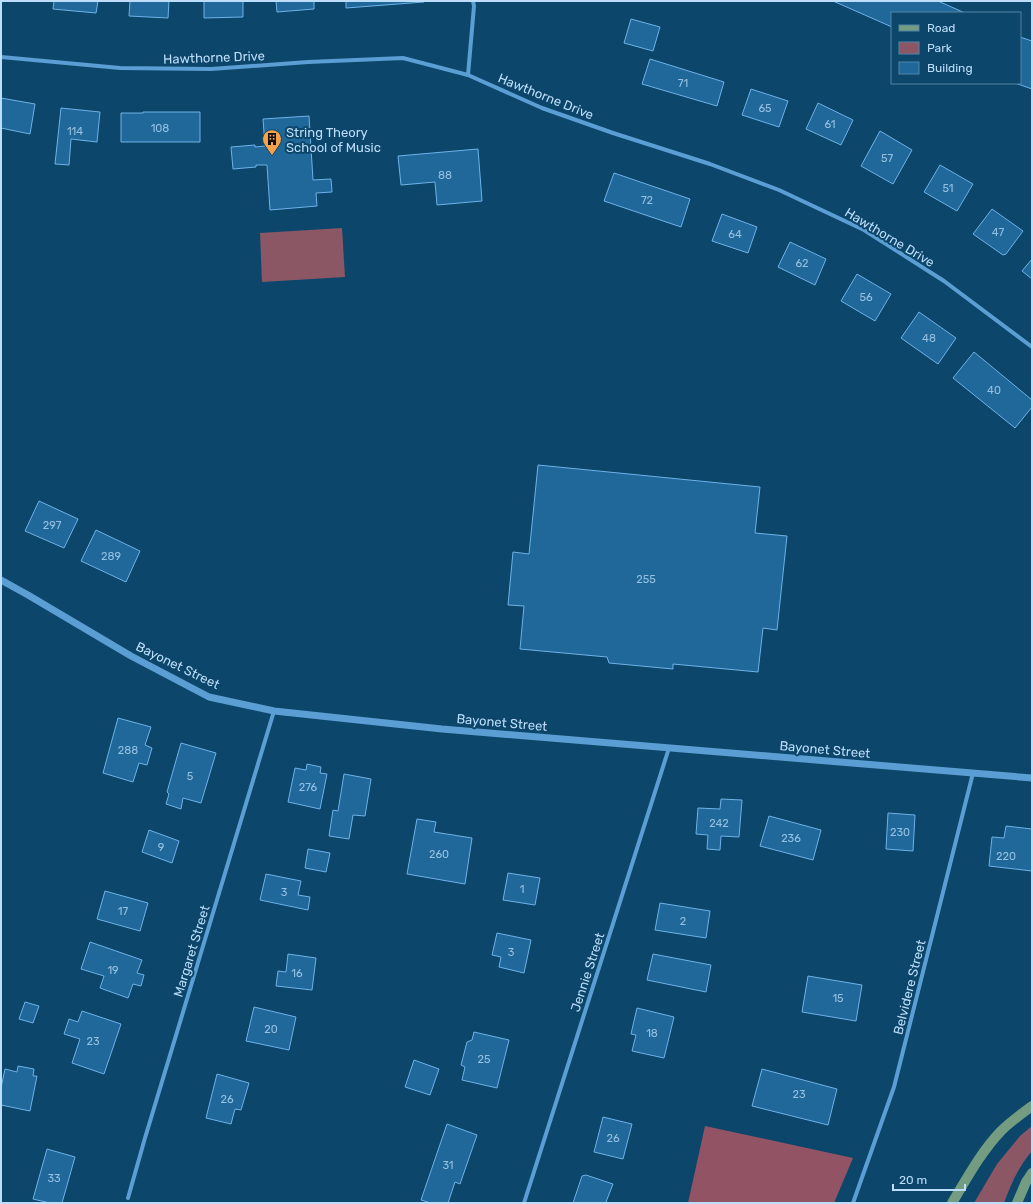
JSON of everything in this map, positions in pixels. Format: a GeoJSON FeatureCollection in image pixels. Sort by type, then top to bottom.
{"type":"FeatureCollection","features":[{"type":"Feature","properties":{"kind":"main road"},"geometry":{"type":"LineString","coordinates":[[952,1203],[984,1153],[1001,1131],[1017,1116],[1032,1106]]}},
{"type":"Feature","properties":{"kind":"main road"},"geometry":{"type":"LineString","coordinates":[[1017,1203],[1032,1173]]}},
{"type":"Feature","properties":{"kind":"street"},"geometry":{"type":"LineString","coordinates":[[468,75],[474,6],[473,1]]}},
{"type":"Feature","properties":{"kind":"street","name":"Hawthorne Drive"},"geometry":{"type":"LineString","coordinates":[[1,56],[120,68],[204,69],[403,58],[468,75],[542,108],[613,133],[710,164],[779,190],[864,230],[944,281],[1032,347]]}},
{"type":"Feature","properties":{"kind":"street","name":"Bayonet Street"},"geometry":{"type":"LineString","coordinates":[[1,580],[131,656],[209,697],[274,711],[442,729],[1032,778]]}},
{"type":"Feature","properties":{"kind":"street","name":"Margaret Street"},"geometry":{"type":"LineString","coordinates":[[128,1198],[274,711]]}},
{"type":"Feature","properties":{"kind":"street","name":"Jennie Street"},"geometry":{"type":"LineString","coordinates":[[524,1203],[669,748]]}},
{"type":"Feature","properties":{"kind":"street","name":"Belvidere Street"},"geometry":{"type":"LineString","coordinates":[[853,1203],[894,1087],[973,773]]}},
{"type":"Feature","properties":{"kind":"green space"},"geometry":{"type":"Polygon","coordinates":[[[342,228],[345,277],[262,282],[260,233],[342,228]]]}},
{"type":"Feature","properties":{"kind":"green space"},"geometry":{"type":"Polygon","coordinates":[[[1032,1126],[1032,1151],[1016,1176],[1004,1203],[974,1203],[997,1164],[1020,1136],[1032,1126]]]}},
{"type":"Feature","properties":{"kind":"shaded area"},"geometry":{"type":"Polygon","coordinates":[[[705,1126],[853,1158],[834,1203],[688,1203],[705,1126]]]}},
{"type":"Feature","properties":{"kind":"building"},"geometry":{"type":"Polygon","coordinates":[[[54,1],[98,1],[96,13],[53,9],[54,1]]]}},
{"type":"Feature","properties":{"kind":"building"},"geometry":{"type":"Polygon","coordinates":[[[130,1],[169,1],[168,18],[129,16],[130,1]]]}},
{"type":"Feature","properties":{"kind":"building"},"geometry":{"type":"Polygon","coordinates":[[[204,1],[243,1],[243,17],[204,18],[204,1]]]}},
{"type":"Feature","properties":{"kind":"building"},"geometry":{"type":"Polygon","coordinates":[[[276,1],[314,1],[314,9],[277,12],[276,1]]]}},
{"type":"Feature","properties":{"kind":"building"},"geometry":{"type":"Polygon","coordinates":[[[346,1],[423,1],[424,2],[346,8],[346,1]]]}},
{"type":"Feature","properties":{"kind":"building"},"geometry":{"type":"Polygon","coordinates":[[[833,1],[938,1],[963,12],[891,12],[891,27],[833,1]]]}},
{"type":"Feature","properties":{"kind":"building"},"geometry":{"type":"Polygon","coordinates":[[[631,19],[660,27],[653,51],[624,43],[631,19]]]}},
{"type":"Feature","properties":{"kind":"building"},"geometry":{"type":"Polygon","coordinates":[[[1021,37],[1032,41],[1032,89],[1018,84],[1021,84],[1021,37]]]}},
{"type":"Feature","properties":{"kind":"building"},"geometry":{"type":"Polygon","coordinates":[[[650,59],[724,82],[717,106],[642,84],[650,59]]]}},
{"type":"Feature","properties":{"kind":"building"},"geometry":{"type":"Polygon","coordinates":[[[751,89],[788,101],[779,127],[742,115],[751,89]]]}},
{"type":"Feature","properties":{"kind":"building"},"geometry":{"type":"Polygon","coordinates":[[[1,98],[35,104],[30,134],[1,128],[1,98]]]}},
{"type":"Feature","properties":{"kind":"building"},"geometry":{"type":"Polygon","coordinates":[[[818,103],[853,120],[841,145],[806,129],[818,103]]]}},
{"type":"Feature","properties":{"kind":"building"},"geometry":{"type":"Polygon","coordinates":[[[61,108],[100,112],[97,142],[71,139],[69,165],[55,164],[61,108]]]}},
{"type":"Feature","properties":{"kind":"building"},"geometry":{"type":"Polygon","coordinates":[[[200,112],[200,142],[121,142],[121,113],[200,112]]]}},
{"type":"Feature","properties":{"kind":"building","name":"String Theory School of Music"},"geometry":{"type":"Polygon","coordinates":[[[309,116],[313,180],[331,179],[332,192],[316,193],[317,206],[270,210],[267,165],[256,165],[256,167],[233,169],[231,147],[255,145],[255,147],[265,146],[263,119],[309,116]]]}},
{"type":"Feature","properties":{"kind":"building"},"geometry":{"type":"Polygon","coordinates":[[[880,131],[912,150],[893,184],[861,166],[880,131]]]}},
{"type":"Feature","properties":{"kind":"building"},"geometry":{"type":"Polygon","coordinates":[[[478,149],[482,201],[437,205],[435,182],[401,185],[398,156],[478,149]]]}},
{"type":"Feature","properties":{"kind":"building"},"geometry":{"type":"Polygon","coordinates":[[[940,165],[973,184],[957,211],[924,192],[940,165]]]}},
{"type":"Feature","properties":{"kind":"building"},"geometry":{"type":"Polygon","coordinates":[[[614,173],[690,199],[681,227],[604,201],[614,173]]]}},
{"type":"Feature","properties":{"kind":"building"},"geometry":{"type":"Polygon","coordinates":[[[992,209],[1023,231],[1006,254],[1003,255],[973,234],[992,209]]]}},
{"type":"Feature","properties":{"kind":"building"},"geometry":{"type":"Polygon","coordinates":[[[722,214],[757,227],[748,253],[712,241],[722,214]]]}},
{"type":"Feature","properties":{"kind":"building"},"geometry":{"type":"Polygon","coordinates":[[[790,242],[826,259],[815,285],[778,267],[790,242]]]}},
{"type":"Feature","properties":{"kind":"building"},"geometry":{"type":"Polygon","coordinates":[[[1032,259],[1032,279],[1022,271],[1032,259]]]}},
{"type":"Feature","properties":{"kind":"building"},"geometry":{"type":"Polygon","coordinates":[[[857,274],[891,294],[875,321],[841,301],[857,274]]]}},
{"type":"Feature","properties":{"kind":"building"},"geometry":{"type":"Polygon","coordinates":[[[919,312],[956,338],[938,364],[901,338],[919,312]]]}},
{"type":"Feature","properties":{"kind":"building"},"geometry":{"type":"Polygon","coordinates":[[[974,352],[1032,400],[1032,407],[1015,428],[953,378],[974,352]]]}},
{"type":"Feature","properties":{"kind":"building"},"geometry":{"type":"Polygon","coordinates":[[[538,465],[760,487],[755,533],[787,536],[777,630],[763,628],[758,672],[673,664],[673,669],[609,663],[607,657],[520,649],[524,606],[508,605],[513,552],[529,554],[538,465]]]}},
{"type":"Feature","properties":{"kind":"building"},"geometry":{"type":"Polygon","coordinates":[[[39,501],[78,519],[64,548],[25,531],[39,501]]]}},
{"type":"Feature","properties":{"kind":"building"},"geometry":{"type":"Polygon","coordinates":[[[96,530],[140,551],[126,582],[81,561],[96,530]]]}},
{"type":"Feature","properties":{"kind":"building"},"geometry":{"type":"Polygon","coordinates":[[[118,718],[151,727],[145,745],[152,748],[147,765],[139,763],[133,782],[103,773],[118,718]]]}},
{"type":"Feature","properties":{"kind":"building"},"geometry":{"type":"Polygon","coordinates":[[[181,743],[216,753],[201,803],[183,798],[181,809],[166,804],[169,794],[167,792],[181,743]]]}},
{"type":"Feature","properties":{"kind":"building"},"geometry":{"type":"Polygon","coordinates":[[[307,764],[321,767],[320,773],[327,774],[320,809],[288,802],[295,768],[306,770],[307,764]]]}},
{"type":"Feature","properties":{"kind":"building"},"geometry":{"type":"Polygon","coordinates":[[[344,774],[371,779],[365,816],[353,815],[349,839],[329,836],[333,810],[338,811],[344,774]]]}},
{"type":"Feature","properties":{"kind":"building"},"geometry":{"type":"Polygon","coordinates":[[[721,799],[742,800],[739,837],[721,836],[720,850],[707,849],[708,835],[696,834],[698,808],[720,809],[721,799]]]}},
{"type":"Feature","properties":{"kind":"building"},"geometry":{"type":"Polygon","coordinates":[[[888,813],[915,815],[913,851],[886,849],[888,813]]]}},
{"type":"Feature","properties":{"kind":"building"},"geometry":{"type":"Polygon","coordinates":[[[769,816],[821,830],[813,860],[760,846],[769,816]]]}},
{"type":"Feature","properties":{"kind":"building"},"geometry":{"type":"Polygon","coordinates":[[[417,819],[436,822],[434,832],[472,838],[465,884],[407,874],[417,819]]]}},
{"type":"Feature","properties":{"kind":"building"},"geometry":{"type":"Polygon","coordinates":[[[1006,826],[1032,829],[1032,871],[989,866],[992,837],[1004,838],[1006,826]]]}},
{"type":"Feature","properties":{"kind":"building"},"geometry":{"type":"Polygon","coordinates":[[[149,830],[179,841],[172,863],[142,852],[149,830]]]}},
{"type":"Feature","properties":{"kind":"building"},"geometry":{"type":"Polygon","coordinates":[[[308,849],[330,853],[326,872],[305,868],[308,849]]]}},
{"type":"Feature","properties":{"kind":"building"},"geometry":{"type":"Polygon","coordinates":[[[508,873],[540,878],[535,905],[503,900],[508,873]]]}},
{"type":"Feature","properties":{"kind":"building"},"geometry":{"type":"Polygon","coordinates":[[[266,874],[301,881],[298,895],[310,897],[308,910],[260,900],[266,874]]]}},
{"type":"Feature","properties":{"kind":"building"},"geometry":{"type":"Polygon","coordinates":[[[105,891],[148,903],[140,931],[97,919],[105,891]]]}},
{"type":"Feature","properties":{"kind":"building"},"geometry":{"type":"Polygon","coordinates":[[[660,903],[710,911],[706,938],[655,930],[660,903]]]}},
{"type":"Feature","properties":{"kind":"building"},"geometry":{"type":"Polygon","coordinates":[[[497,933],[531,940],[524,973],[499,967],[501,957],[492,955],[497,933]]]}},
{"type":"Feature","properties":{"kind":"building"},"geometry":{"type":"Polygon","coordinates":[[[90,942],[142,960],[137,973],[144,975],[141,986],[133,984],[128,998],[100,988],[104,976],[81,969],[90,942]]]}},
{"type":"Feature","properties":{"kind":"building"},"geometry":{"type":"Polygon","coordinates":[[[288,954],[316,958],[312,990],[276,986],[278,971],[286,972],[288,954]]]}},
{"type":"Feature","properties":{"kind":"building"},"geometry":{"type":"Polygon","coordinates":[[[653,954],[711,965],[706,992],[647,980],[653,954]]]}},
{"type":"Feature","properties":{"kind":"building"},"geometry":{"type":"Polygon","coordinates":[[[808,976],[862,985],[856,1021],[802,1012],[808,976]]]}},
{"type":"Feature","properties":{"kind":"building"},"geometry":{"type":"Polygon","coordinates":[[[25,1002],[39,1006],[33,1023],[19,1019],[25,1002]]]}},
{"type":"Feature","properties":{"kind":"building"},"geometry":{"type":"Polygon","coordinates":[[[254,1007],[296,1017],[289,1050],[246,1041],[254,1007]]]}},
{"type":"Feature","properties":{"kind":"building"},"geometry":{"type":"Polygon","coordinates":[[[637,1008],[674,1017],[664,1058],[632,1051],[636,1035],[631,1034],[637,1008]]]}},
{"type":"Feature","properties":{"kind":"building"},"geometry":{"type":"Polygon","coordinates":[[[82,1011],[121,1024],[104,1074],[72,1063],[80,1039],[64,1034],[69,1019],[78,1022],[82,1011]]]}},
{"type":"Feature","properties":{"kind":"building"},"geometry":{"type":"Polygon","coordinates":[[[474,1032],[509,1040],[497,1088],[462,1080],[465,1067],[461,1065],[467,1042],[472,1040],[474,1032]]]}},
{"type":"Feature","properties":{"kind":"building"},"geometry":{"type":"Polygon","coordinates":[[[414,1060],[439,1069],[430,1095],[405,1087],[414,1060]]]}},
{"type":"Feature","properties":{"kind":"building"},"geometry":{"type":"Polygon","coordinates":[[[18,1066],[34,1069],[33,1076],[37,1076],[30,1111],[1,1105],[1,1088],[5,1069],[17,1072],[18,1066]]]}},
{"type":"Feature","properties":{"kind":"building"},"geometry":{"type":"Polygon","coordinates":[[[762,1069],[837,1089],[828,1125],[752,1106],[762,1069]]]}},
{"type":"Feature","properties":{"kind":"building"},"geometry":{"type":"Polygon","coordinates":[[[217,1074],[249,1083],[241,1110],[235,1109],[231,1124],[206,1118],[217,1074]]]}},
{"type":"Feature","properties":{"kind":"building"},"geometry":{"type":"Polygon","coordinates":[[[603,1117],[632,1124],[623,1159],[594,1152],[603,1117]]]}},
{"type":"Feature","properties":{"kind":"building"},"geometry":{"type":"Polygon","coordinates":[[[447,1124],[477,1135],[460,1184],[455,1182],[448,1203],[431,1203],[421,1200],[447,1124]]]}},
{"type":"Feature","properties":{"kind":"building"},"geometry":{"type":"Polygon","coordinates":[[[47,1149],[75,1157],[62,1203],[50,1203],[33,1199],[47,1149]]]}},
{"type":"Feature","properties":{"kind":"building"},"geometry":{"type":"Polygon","coordinates":[[[586,1175],[613,1184],[606,1202],[610,1203],[573,1203],[582,1176],[586,1175]]]}},
{"type":"Feature","properties":{"kind":"place","name":"String Theory School of Music"},"geometry":{"type":"Point","coordinates":[272,156]}}]}
